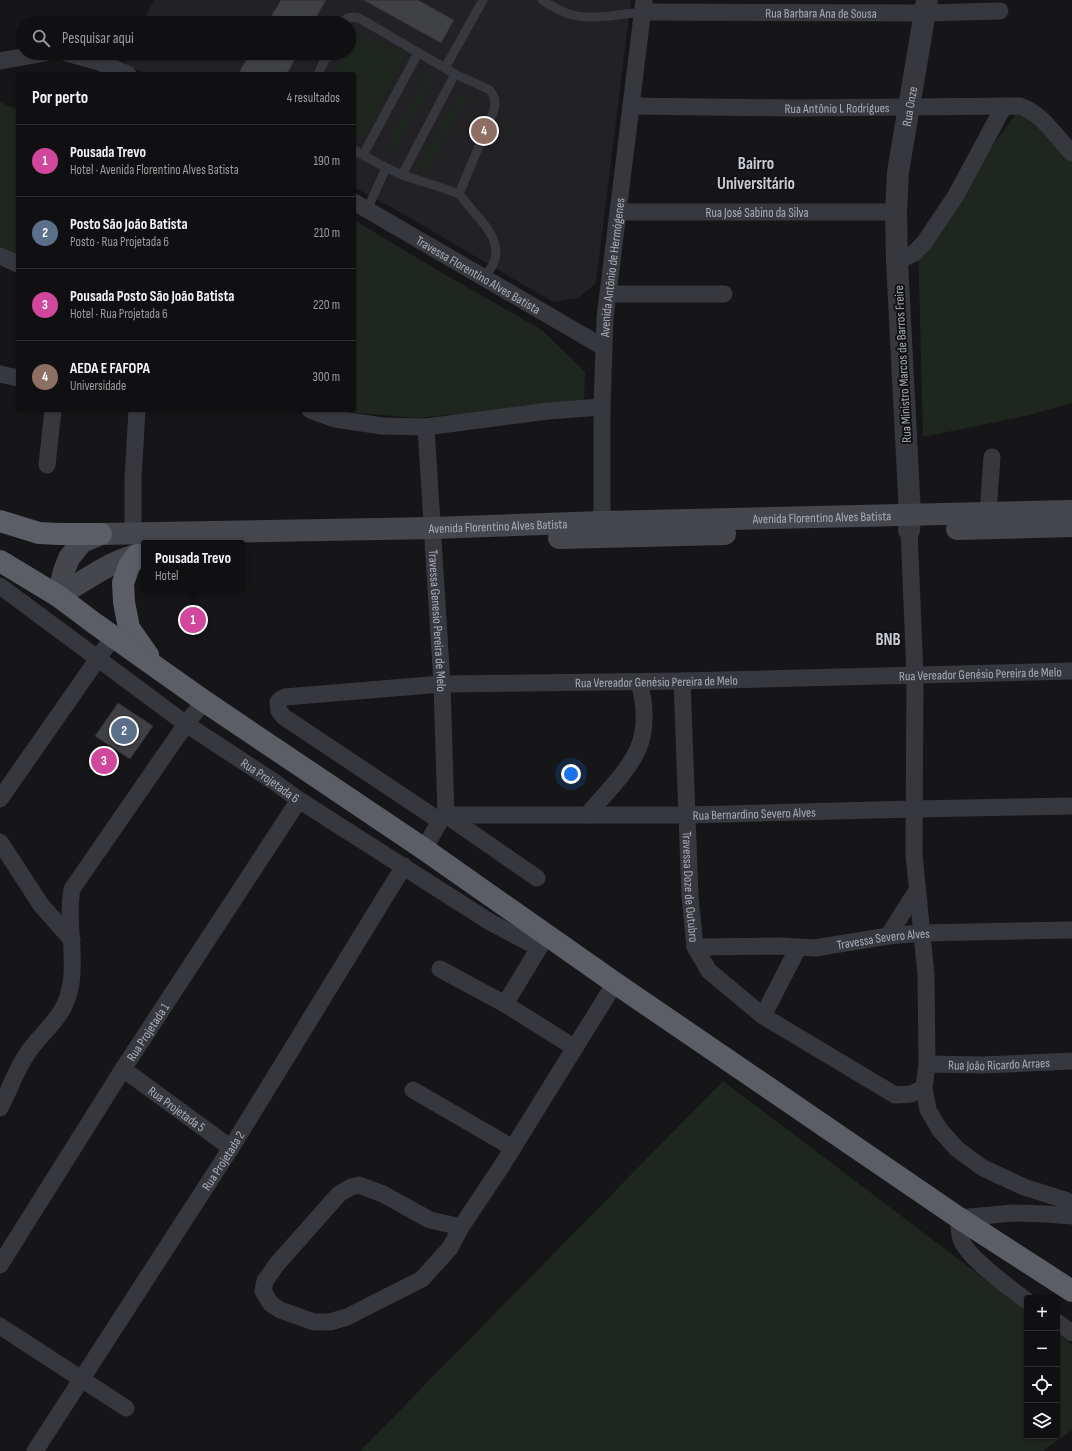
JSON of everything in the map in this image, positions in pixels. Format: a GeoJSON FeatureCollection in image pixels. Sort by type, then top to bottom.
{"type":"FeatureCollection","features":[{"type":"Feature","properties":{"kind":"highway"},"geometry":{"type":"LineString","coordinates":[[5,521],[39,533],[101,534]]}},
{"type":"Feature","properties":{"kind":"highway"},"geometry":{"type":"LineString","coordinates":[[141,554],[128,566],[123,583],[124,602],[130,628],[157,668]]}},
{"type":"Feature","properties":{"kind":"highway"},"geometry":{"type":"LineString","coordinates":[[3,571],[58,596],[204,701],[424,849],[543,942],[615,983],[959,1218],[1072,1291]]}},
{"type":"Feature","properties":{"kind":"main road","name":"Avenida Florentino Alves Batista"},"geometry":{"type":"LineString","coordinates":[[909,522],[988,513],[1072,511]]}},
{"type":"Feature","properties":{"kind":"main road","name":"Avenida Florentino Alves Batista"},"geometry":{"type":"LineString","coordinates":[[58,596],[69,558],[82,542],[101,534],[133,533],[186,538],[433,535],[909,522],[1072,526]]}},
{"type":"Feature","properties":{"kind":"main road","name":"Avenida Florentino Alves Batista"},"geometry":{"type":"LineString","coordinates":[[245,546],[433,535]]}},
{"type":"Feature","properties":{"kind":"main road"},"geometry":{"type":"LineString","coordinates":[[58,596],[108,566],[141,554]]}},
{"type":"Feature","properties":{"kind":"street","name":"Rua Barbara Ana de Sousa"},"geometry":{"type":"LineString","coordinates":[[644,6],[926,6],[1000,12]]}},
{"type":"Feature","properties":{"kind":"street","name":"Avenida Antônio de Hermógenes"},"geometry":{"type":"LineString","coordinates":[[602,530],[603,347],[608,294],[644,6]]}},
{"type":"Feature","properties":{"kind":"street","name":"Rua Onze"},"geometry":{"type":"LineString","coordinates":[[896,212],[898,172],[926,6]]}},
{"type":"Feature","properties":{"kind":"street"},"geometry":{"type":"LineString","coordinates":[[0,61],[16,58]]}},
{"type":"Feature","properties":{"kind":"street"},"geometry":{"type":"LineString","coordinates":[[92,60],[123,72]]}},
{"type":"Feature","properties":{"kind":"street","name":"Rua Antônio L Rodrigues"},"geometry":{"type":"LineString","coordinates":[[631,106],[1020,106],[1036,114],[1045,121],[1058,139],[1072,153]]}},
{"type":"Feature","properties":{"kind":"street"},"geometry":{"type":"LineString","coordinates":[[897,261],[913,254],[924,243],[955,197],[1004,106]]}},
{"type":"Feature","properties":{"kind":"street","name":"Travessa Florentino Alves Batista"},"geometry":{"type":"LineString","coordinates":[[360,206],[603,347]]}},
{"type":"Feature","properties":{"kind":"street","name":"Rua José Sabino da Silva"},"geometry":{"type":"LineString","coordinates":[[618,212],[896,212]]}},
{"type":"Feature","properties":{"kind":"street","name":"Rua Ministro Marcos de Barros Freire"},"geometry":{"type":"LineString","coordinates":[[896,212],[909,522]]}},
{"type":"Feature","properties":{"kind":"street"},"geometry":{"type":"LineString","coordinates":[[1,259],[16,263]]}},
{"type":"Feature","properties":{"kind":"street"},"geometry":{"type":"LineString","coordinates":[[608,294],[724,294]]}},
{"type":"Feature","properties":{"kind":"street"},"geometry":{"type":"LineString","coordinates":[[0,374],[16,378]]}},
{"type":"Feature","properties":{"kind":"street"},"geometry":{"type":"LineString","coordinates":[[316,412],[335,419],[382,426],[426,427],[548,411],[602,407]]}},
{"type":"Feature","properties":{"kind":"street"},"geometry":{"type":"LineString","coordinates":[[47,465],[53,412]]}},
{"type":"Feature","properties":{"kind":"street"},"geometry":{"type":"LineString","coordinates":[[133,533],[133,479],[137,412]]}},
{"type":"Feature","properties":{"kind":"street","name":"Travessa Genesio Pereira de Melo"},"geometry":{"type":"LineString","coordinates":[[426,427],[442,684],[443,818]]}},
{"type":"Feature","properties":{"kind":"street"},"geometry":{"type":"LineString","coordinates":[[988,513],[992,457]]}},
{"type":"Feature","properties":{"kind":"street"},"geometry":{"type":"LineString","coordinates":[[909,522],[915,675],[914,854],[926,975],[927,1064],[924,1088],[928,1110],[940,1130],[958,1149],[983,1168],[1024,1187],[1065,1200],[1072,1204]]}},
{"type":"Feature","properties":{"kind":"street","name":"Rua Projetada 6"},"geometry":{"type":"LineString","coordinates":[[3,571],[98,658],[186,724],[273,781],[299,800],[490,922],[543,942]]}},
{"type":"Feature","properties":{"kind":"street"},"geometry":{"type":"LineString","coordinates":[[0,799],[113,637]]}},
{"type":"Feature","properties":{"kind":"street","name":"Rua Vereador Genésio Pereira de Melo"},"geometry":{"type":"LineString","coordinates":[[443,818],[284,716],[279,711],[278,702],[285,697],[442,684],[641,690],[682,681],[1072,671]]}},
{"type":"Feature","properties":{"kind":"street","name":"Travessa Doze de Outubro"},"geometry":{"type":"LineString","coordinates":[[682,681],[690,896],[695,947],[709,971],[763,1016],[895,1095],[911,1094],[924,1088]]}},
{"type":"Feature","properties":{"kind":"street"},"geometry":{"type":"LineString","coordinates":[[587,815],[630,764],[639,748],[644,722],[641,690]]}},
{"type":"Feature","properties":{"kind":"street"},"geometry":{"type":"LineString","coordinates":[[0,1108],[15,1073],[30,1050],[58,1019],[65,1005],[71,984],[73,962],[70,903],[72,889],[186,724],[204,701]]}},
{"type":"Feature","properties":{"kind":"street","name":"Rua Projetada 1"},"geometry":{"type":"LineString","coordinates":[[0,1265],[123,1070],[299,800]]}},
{"type":"Feature","properties":{"kind":"street","name":"Rua Bernardino Severo Alves"},"geometry":{"type":"LineString","coordinates":[[443,818],[587,815],[688,815],[1072,806]]}},
{"type":"Feature","properties":{"kind":"street"},"geometry":{"type":"LineString","coordinates":[[424,849],[443,818],[537,878]]}},
{"type":"Feature","properties":{"kind":"street"},"geometry":{"type":"LineString","coordinates":[[0,842],[41,905],[72,940]]}},
{"type":"Feature","properties":{"kind":"street","name":"Rua Projetada 2"},"geometry":{"type":"LineString","coordinates":[[34,1451],[231,1148],[404,866]]}},
{"type":"Feature","properties":{"kind":"street"},"geometry":{"type":"LineString","coordinates":[[888,936],[917,890]]}},
{"type":"Feature","properties":{"kind":"street","name":"Travessa Severo Alves"},"geometry":{"type":"LineString","coordinates":[[695,947],[783,946],[815,948],[888,936],[921,933],[1072,930]]}},
{"type":"Feature","properties":{"kind":"street"},"geometry":{"type":"LineString","coordinates":[[505,1004],[543,942]]}},
{"type":"Feature","properties":{"kind":"street"},"geometry":{"type":"LineString","coordinates":[[763,1016],[798,948]]}},
{"type":"Feature","properties":{"kind":"street"},"geometry":{"type":"LineString","coordinates":[[440,969],[505,1004],[574,1048]]}},
{"type":"Feature","properties":{"kind":"street"},"geometry":{"type":"LineString","coordinates":[[461,1227],[430,1220],[383,1194],[359,1186],[351,1187],[339,1194],[277,1264],[265,1281],[263,1291],[271,1304],[280,1310],[308,1321],[330,1322],[347,1317],[422,1279],[450,1248],[461,1227],[513,1148],[615,983]]}},
{"type":"Feature","properties":{"kind":"street","name":"Rua João Ricardo Arraes"},"geometry":{"type":"LineString","coordinates":[[927,1064],[983,1065],[1072,1061]]}},
{"type":"Feature","properties":{"kind":"street","name":"Rua Projetada 5"},"geometry":{"type":"LineString","coordinates":[[123,1070],[231,1148]]}},
{"type":"Feature","properties":{"kind":"street"},"geometry":{"type":"LineString","coordinates":[[413,1090],[513,1148]]}},
{"type":"Feature","properties":{"kind":"street"},"geometry":{"type":"LineString","coordinates":[[1024,1299],[978,1261],[964,1246],[960,1234],[959,1218],[1013,1213],[1072,1216]]}},
{"type":"Feature","properties":{"kind":"street"},"geometry":{"type":"LineString","coordinates":[[1060,1324],[1072,1333]]}},
{"type":"Feature","properties":{"kind":"street"},"geometry":{"type":"LineString","coordinates":[[0,1326],[126,1408]]}},
{"type":"Feature","properties":{"kind":"lane"},"geometry":{"type":"LineString","coordinates":[[445,68],[484,0]]}},
{"type":"Feature","properties":{"kind":"lane"},"geometry":{"type":"LineString","coordinates":[[542,0],[557,9],[570,14],[589,17],[644,6]]}},
{"type":"Feature","properties":{"kind":"lane"},"geometry":{"type":"LineString","coordinates":[[356,18],[359,18],[456,74],[490,90],[494,94],[496,102],[494,110],[459,194]]}},
{"type":"Feature","properties":{"kind":"lane"},"geometry":{"type":"LineString","coordinates":[[363,155],[418,53]]}},
{"type":"Feature","properties":{"kind":"lane"},"geometry":{"type":"LineString","coordinates":[[319,72],[325,60]]}},
{"type":"Feature","properties":{"kind":"lane"},"geometry":{"type":"LineString","coordinates":[[402,175],[456,74]]}},
{"type":"Feature","properties":{"kind":"lane"},"geometry":{"type":"LineString","coordinates":[[356,151],[402,175],[459,194],[486,224],[492,235],[497,255],[489,272],[483,277]]}},
{"type":"Feature","properties":{"kind":"lane"},"geometry":{"type":"LineString","coordinates":[[360,206],[386,168]]}},
{"type":"Feature","properties":{"kind":"shaded area"},"geometry":{"type":"Polygon","coordinates":[[[154,0],[631,0],[596,283],[578,298],[553,302],[356,188],[356,72],[141,72],[123,62],[124,60],[356,60],[356,16],[146,16],[154,0]]]}},
{"type":"Feature","properties":{"kind":"shaded area"},"geometry":{"type":"Polygon","coordinates":[[[356,30],[406,54],[364,138],[356,134],[356,72],[334,72],[340,60],[356,60],[356,30]]]}},
{"type":"Feature","properties":{"kind":"shaded area"},"geometry":{"type":"Polygon","coordinates":[[[427,73],[435,77],[394,151],[386,147],[427,73]]]}},
{"type":"Feature","properties":{"kind":"shaded area"},"geometry":{"type":"Polygon","coordinates":[[[460,93],[468,97],[425,172],[417,167],[460,93]]]}},
{"type":"Feature","properties":{"kind":"shaded area"},"geometry":{"type":"Polygon","coordinates":[[[0,102],[16,109],[16,257],[0,250],[0,102]]]}},
{"type":"Feature","properties":{"kind":"shaded area"},"geometry":{"type":"Polygon","coordinates":[[[1024,104],[1072,158],[1072,403],[1025,416],[923,437],[918,242],[1024,104]]]}},
{"type":"Feature","properties":{"kind":"shaded area"},"geometry":{"type":"Polygon","coordinates":[[[356,221],[437,270],[542,330],[585,372],[584,402],[417,418],[348,412],[356,412],[356,221]]]}},
{"type":"Feature","properties":{"kind":"shaded area"},"geometry":{"type":"Polygon","coordinates":[[[723,1081],[1024,1309],[1024,1439],[1060,1439],[1043,1451],[360,1451],[723,1081]]]}},
{"type":"Feature","properties":{"kind":"shaded area"},"geometry":{"type":"Polygon","coordinates":[[[1060,1335],[1072,1345],[1072,1430],[1060,1439],[1060,1335]]]}},
{"type":"Feature","properties":{"kind":"building"},"geometry":{"type":"Polygon","coordinates":[[[281,0],[326,0],[317,16],[271,16],[281,0]]]}},
{"type":"Feature","properties":{"kind":"building"},"geometry":{"type":"Polygon","coordinates":[[[363,0],[418,0],[454,20],[441,43],[363,0]]]}},
{"type":"Feature","properties":{"kind":"building"},"geometry":{"type":"Polygon","coordinates":[[[246,60],[294,60],[288,72],[239,72],[246,60]]]}},
{"type":"Feature","properties":{"kind":"building"},"geometry":{"type":"Polygon","coordinates":[[[118,703],[153,726],[130,759],[95,736],[118,703]]]}},
{"type":"Feature","properties":{"kind":"place","name":"AEDA E FAFOPA"},"geometry":{"type":"Point","coordinates":[484,131]}},
{"type":"Feature","properties":{"kind":"place","name":"Pousada Trevo"},"geometry":{"type":"Point","coordinates":[193,620]}},
{"type":"Feature","properties":{"kind":"place","name":"Posto São João Batista"},"geometry":{"type":"Point","coordinates":[124,731]}},
{"type":"Feature","properties":{"kind":"place","name":"Pousada Posto São João Batista"},"geometry":{"type":"Point","coordinates":[104,761]}},
{"type":"Feature","properties":{"kind":"district","name":"Bairro Universitário"},"geometry":{"type":"Point","coordinates":[756,173]}},
{"type":"Feature","properties":{"kind":"district","name":"BNB"},"geometry":{"type":"Point","coordinates":[888,639]}}]}
